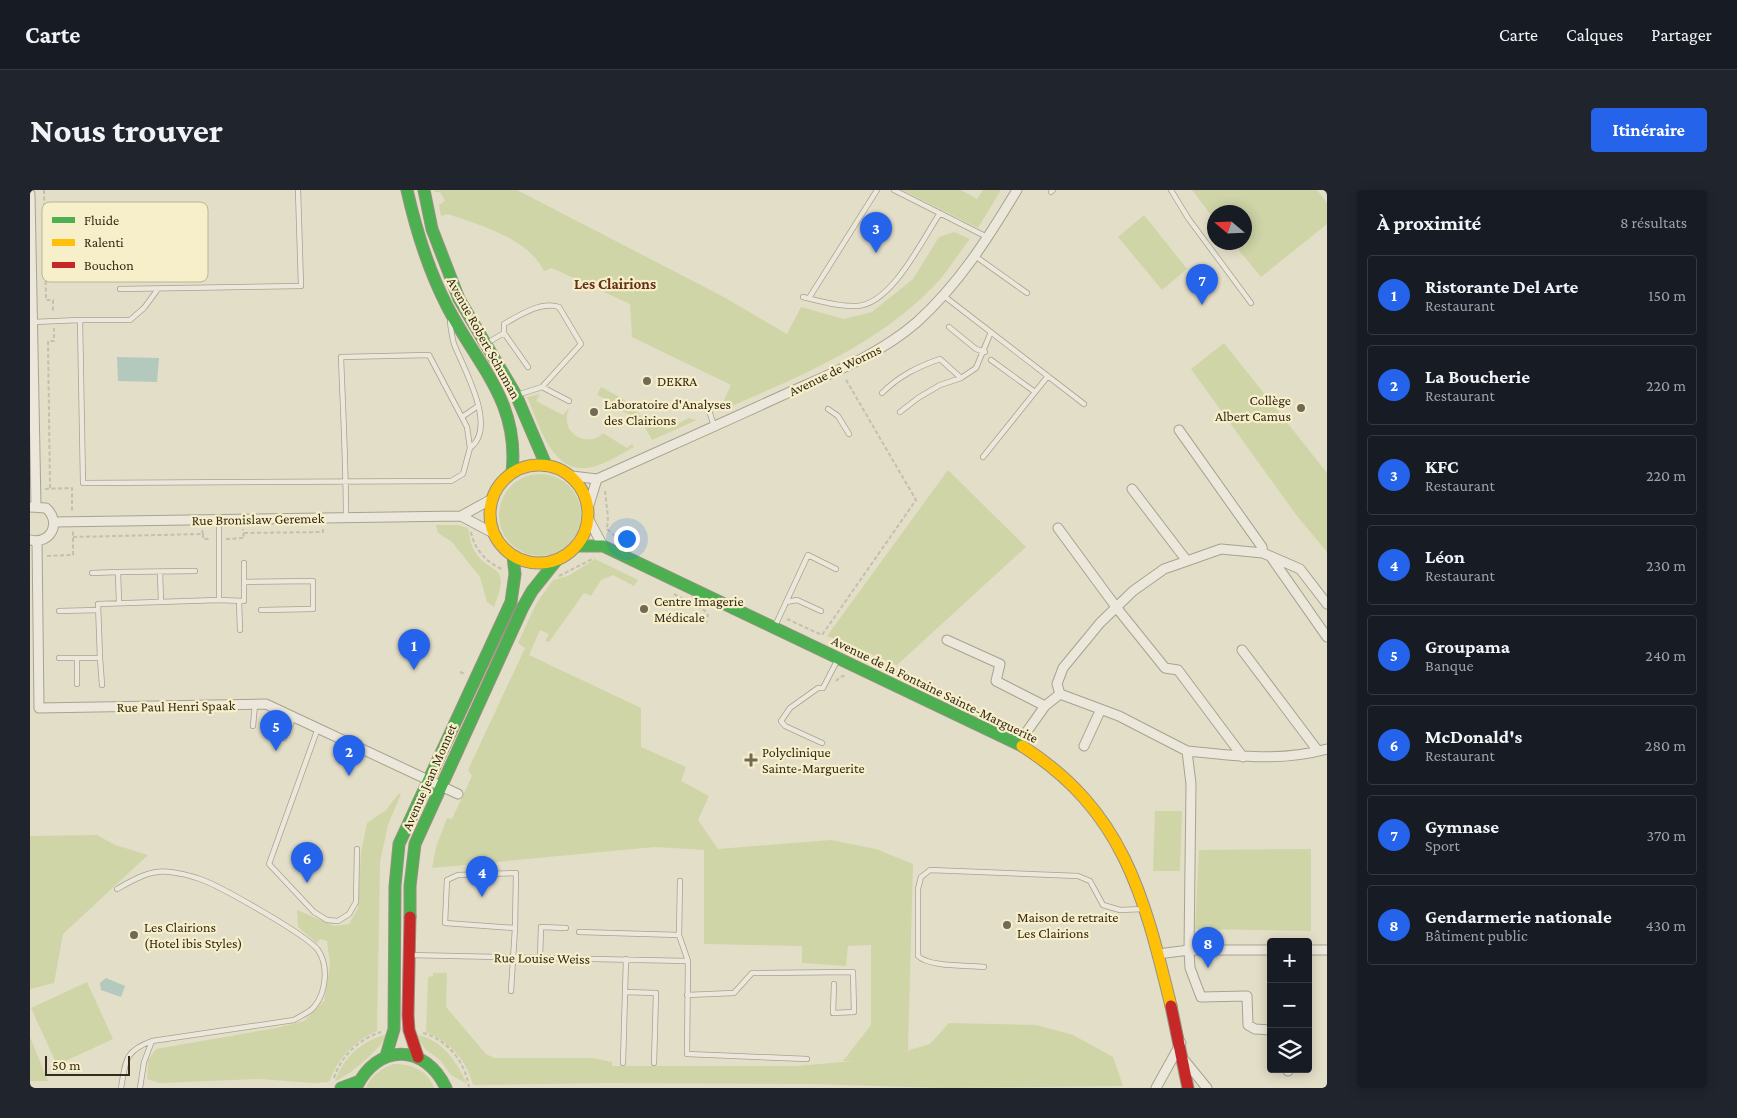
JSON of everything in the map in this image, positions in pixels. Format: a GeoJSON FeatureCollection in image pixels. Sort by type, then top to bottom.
{"type":"FeatureCollection","features":[{"type":"Feature","properties":{"kind":"street","name":"Avenue Robert Schuman"},"geometry":{"type":"LineString","coordinates":[[407,190],[413,222],[427,263],[448,308],[499,395],[512,422],[516,450],[512,473]]}},
{"type":"Feature","properties":{"kind":"street","name":"Avenue Robert Schuman"},"geometry":{"type":"LineString","coordinates":[[424,190],[432,229],[458,299],[516,395],[546,465]]}},
{"type":"Feature","properties":{"kind":"street","name":"Avenue de Worms"},"geometry":{"type":"LineString","coordinates":[[600,482],[714,426],[870,355],[916,323],[944,296],[975,256],[1017,190]]}},
{"type":"Feature","properties":{"kind":"street"},"geometry":{"type":"LineString","coordinates":[[30,194],[34,322],[33,449],[35,489],[33,506],[50,512],[54,522],[54,528],[48,537],[34,540]]}},
{"type":"Feature","properties":{"kind":"street"},"geometry":{"type":"LineString","coordinates":[[1179,430],[1327,636]]}},
{"type":"Feature","properties":{"kind":"street"},"geometry":{"type":"LineString","coordinates":[[589,520],[578,546],[568,555],[556,561],[541,564],[527,562],[513,556],[502,546],[493,533],[490,516],[492,499],[503,481],[512,473],[534,464],[560,468],[572,476],[583,489],[588,505],[589,520],[600,549]]}},
{"type":"Feature","properties":{"kind":"street"},"geometry":{"type":"LineString","coordinates":[[572,476],[600,482],[588,505]]}},
{"type":"Feature","properties":{"kind":"street"},"geometry":{"type":"LineString","coordinates":[[1132,488],[1187,561]]}},
{"type":"Feature","properties":{"kind":"street","name":"Rue Bronislaw Geremek"},"geometry":{"type":"LineString","coordinates":[[54,522],[461,516],[492,499]]}},
{"type":"Feature","properties":{"kind":"street","name":"Rue Bronislaw Geremek"},"geometry":{"type":"LineString","coordinates":[[461,516],[493,533]]}},
{"type":"Feature","properties":{"kind":"street"},"geometry":{"type":"LineString","coordinates":[[1058,528],[1116,607],[1165,668],[1178,670],[1243,757]]}},
{"type":"Feature","properties":{"kind":"street","name":"Rue Paul Henri Spaak"},"geometry":{"type":"LineString","coordinates":[[34,540],[38,556],[39,708],[266,704],[458,794]]}},
{"type":"Feature","properties":{"kind":"street","name":"Avenue de la Fontaine Sainte-Marguerite"},"geometry":{"type":"LineString","coordinates":[[578,546],[600,549],[775,627],[1018,744],[1061,774],[1100,815],[1119,847],[1144,909],[1158,954],[1181,1043],[1188,1088]]}},
{"type":"Feature","properties":{"kind":"street"},"geometry":{"type":"LineString","coordinates":[[1060,694],[1057,684],[1063,668],[1132,590],[1164,569],[1221,549],[1267,555],[1300,569],[1327,604]]}},
{"type":"Feature","properties":{"kind":"street","name":"Avenue Jean Monnet"},"geometry":{"type":"LineString","coordinates":[[386,1056],[394,1029],[396,886],[399,844],[511,602],[515,574],[513,556]]}},
{"type":"Feature","properties":{"kind":"street","name":"Avenue Jean Monnet"},"geometry":{"type":"LineString","coordinates":[[418,1057],[409,1030],[410,886],[415,844],[523,607],[532,591],[556,561]]}},
{"type":"Feature","properties":{"kind":"street"},"geometry":{"type":"LineString","coordinates":[[948,640],[1000,664],[996,680],[1045,706]]}},
{"type":"Feature","properties":{"kind":"street"},"geometry":{"type":"LineString","coordinates":[[1242,650],[1323,750]]}},
{"type":"Feature","properties":{"kind":"street"},"geometry":{"type":"LineString","coordinates":[[1018,744],[1045,706],[1060,694]]}},
{"type":"Feature","properties":{"kind":"street"},"geometry":{"type":"LineString","coordinates":[[1060,694],[1119,716],[1187,751],[1255,758],[1323,750]]}},
{"type":"Feature","properties":{"kind":"street"},"geometry":{"type":"LineString","coordinates":[[1084,746],[1101,709]]}},
{"type":"Feature","properties":{"kind":"street"},"geometry":{"type":"LineString","coordinates":[[1187,751],[1191,784],[1190,968],[1201,996],[1247,996],[1248,1025],[1255,1030],[1267,1030]]}},
{"type":"Feature","properties":{"kind":"street"},"geometry":{"type":"LineString","coordinates":[[1158,954],[1189,950],[1267,950]]}},
{"type":"Feature","properties":{"kind":"street"},"geometry":{"type":"LineString","coordinates":[[1312,950],[1327,950]]}},
{"type":"Feature","properties":{"kind":"street"},"geometry":{"type":"LineString","coordinates":[[1156,1088],[1181,1043]]}},
{"type":"Feature","properties":{"kind":"street"},"geometry":{"type":"LineString","coordinates":[[336,1086],[356,1085],[364,1071],[374,1062],[386,1056],[397,1054],[418,1057],[434,1068],[445,1086],[457,1088]]}},
{"type":"Feature","properties":{"kind":"street","name":"Avenue de la Fontaine Sainte-Marguerite"},"geometry":{"type":"LineString","coordinates":[[1184,1060],[1207,1088]]}},
{"type":"Feature","properties":{"kind":"lane"},"geometry":{"type":"LineString","coordinates":[[120,290],[301,286],[298,190]]}},
{"type":"Feature","properties":{"kind":"lane"},"geometry":{"type":"LineString","coordinates":[[808,298],[877,190]]}},
{"type":"Feature","properties":{"kind":"lane"},"geometry":{"type":"LineString","coordinates":[[894,190],[988,237]]}},
{"type":"Feature","properties":{"kind":"lane"},"geometry":{"type":"LineString","coordinates":[[1171,190],[1188,218],[1251,303]]}},
{"type":"Feature","properties":{"kind":"lane"},"geometry":{"type":"LineString","coordinates":[[803,297],[842,305],[859,306],[874,301],[888,290],[898,277],[940,213]]}},
{"type":"Feature","properties":{"kind":"lane"},"geometry":{"type":"LineString","coordinates":[[975,256],[1027,293]]}},
{"type":"Feature","properties":{"kind":"lane"},"geometry":{"type":"LineString","coordinates":[[34,322],[130,320],[144,308],[158,289]]}},
{"type":"Feature","properties":{"kind":"lane"},"geometry":{"type":"LineString","coordinates":[[944,296],[1084,404]]}},
{"type":"Feature","properties":{"kind":"lane"},"geometry":{"type":"LineString","coordinates":[[516,395],[542,388],[580,344],[559,307],[550,305],[525,312],[504,324],[504,333],[528,367]]}},
{"type":"Feature","properties":{"kind":"lane"},"geometry":{"type":"LineString","coordinates":[[448,308],[454,343],[475,392],[481,421],[478,440],[470,448]]}},
{"type":"Feature","properties":{"kind":"lane"},"geometry":{"type":"LineString","coordinates":[[80,320],[84,483],[345,483],[451,481],[463,474],[470,448],[467,427],[429,356],[341,357],[345,483],[346,518]]}},
{"type":"Feature","properties":{"kind":"lane"},"geometry":{"type":"LineString","coordinates":[[949,327],[976,349],[984,352]]}},
{"type":"Feature","properties":{"kind":"lane"},"geometry":{"type":"LineString","coordinates":[[900,412],[918,398],[940,385],[961,378],[976,368],[991,332]]}},
{"type":"Feature","properties":{"kind":"lane"},"geometry":{"type":"LineString","coordinates":[[486,344],[504,333]]}},
{"type":"Feature","properties":{"kind":"lane"},"geometry":{"type":"LineString","coordinates":[[882,393],[896,379],[919,366],[940,359],[961,378]]}},
{"type":"Feature","properties":{"kind":"lane"},"geometry":{"type":"LineString","coordinates":[[991,360],[1035,392]]}},
{"type":"Feature","properties":{"kind":"lane"},"geometry":{"type":"LineString","coordinates":[[983,457],[1048,376]]}},
{"type":"Feature","properties":{"kind":"lane"},"geometry":{"type":"LineString","coordinates":[[542,388],[569,401]]}},
{"type":"Feature","properties":{"kind":"lane"},"geometry":{"type":"LineString","coordinates":[[707,404],[714,426]]}},
{"type":"Feature","properties":{"kind":"lane"},"geometry":{"type":"LineString","coordinates":[[462,417],[478,406]]}},
{"type":"Feature","properties":{"kind":"lane"},"geometry":{"type":"LineString","coordinates":[[828,410],[838,416],[849,434]]}},
{"type":"Feature","properties":{"kind":"lane"},"geometry":{"type":"LineString","coordinates":[[219,520],[220,600]]}},
{"type":"Feature","properties":{"kind":"lane"},"geometry":{"type":"LineString","coordinates":[[775,627],[808,555],[836,569]]}},
{"type":"Feature","properties":{"kind":"lane"},"geometry":{"type":"LineString","coordinates":[[102,685],[98,604],[244,601],[244,563]]}},
{"type":"Feature","properties":{"kind":"lane"},"geometry":{"type":"LineString","coordinates":[[118,572],[119,603]]}},
{"type":"Feature","properties":{"kind":"lane"},"geometry":{"type":"LineString","coordinates":[[160,572],[162,602]]}},
{"type":"Feature","properties":{"kind":"lane"},"geometry":{"type":"LineString","coordinates":[[92,573],[195,572]]}},
{"type":"Feature","properties":{"kind":"lane"},"geometry":{"type":"LineString","coordinates":[[244,582],[313,581],[313,609],[261,610]]}},
{"type":"Feature","properties":{"kind":"lane"},"geometry":{"type":"LineString","coordinates":[[786,602],[797,600],[821,611]]}},
{"type":"Feature","properties":{"kind":"lane"},"geometry":{"type":"LineString","coordinates":[[239,601],[240,630]]}},
{"type":"Feature","properties":{"kind":"lane"},"geometry":{"type":"LineString","coordinates":[[59,611],[98,610]]}},
{"type":"Feature","properties":{"kind":"lane"},"geometry":{"type":"LineString","coordinates":[[59,658],[100,658]]}},
{"type":"Feature","properties":{"kind":"lane"},"geometry":{"type":"LineString","coordinates":[[77,658],[77,684]]}},
{"type":"Feature","properties":{"kind":"lane"},"geometry":{"type":"LineString","coordinates":[[822,742],[785,726],[781,721],[790,708],[818,688],[823,688],[838,658]]}},
{"type":"Feature","properties":{"kind":"lane"},"geometry":{"type":"LineString","coordinates":[[253,726],[255,704]]}},
{"type":"Feature","properties":{"kind":"lane"},"geometry":{"type":"LineString","coordinates":[[284,738],[294,717]]}},
{"type":"Feature","properties":{"kind":"lane"},"geometry":{"type":"LineString","coordinates":[[318,728],[268,864],[314,912],[327,920],[338,921],[349,914],[356,902],[357,849]]}},
{"type":"Feature","properties":{"kind":"lane"},"geometry":{"type":"LineString","coordinates":[[984,967],[932,963],[922,961],[918,956],[918,889],[921,877],[930,870],[1078,876],[1090,881],[1104,905],[1120,910],[1144,909]]}},
{"type":"Feature","properties":{"kind":"lane"},"geometry":{"type":"LineString","coordinates":[[117,889],[145,874],[168,871],[201,880],[291,928],[317,948],[322,957],[325,972],[322,993],[313,1009],[294,1020],[152,1041],[136,1047],[127,1059],[121,1088]]}},
{"type":"Feature","properties":{"kind":"lane"},"geometry":{"type":"LineString","coordinates":[[510,991],[516,928],[516,873],[458,875],[447,880],[445,924],[516,928]]}},
{"type":"Feature","properties":{"kind":"lane"},"geometry":{"type":"LineString","coordinates":[[680,881],[679,935],[688,962],[687,1054],[807,1059]]}},
{"type":"Feature","properties":{"kind":"lane"},"geometry":{"type":"LineString","coordinates":[[540,958],[541,927],[566,928]]}},
{"type":"Feature","properties":{"kind":"lane"},"geometry":{"type":"LineString","coordinates":[[579,932],[679,935]]}},
{"type":"Feature","properties":{"kind":"lane","name":"Rue Louise Weiss"},"geometry":{"type":"LineString","coordinates":[[396,954],[688,962]]}},
{"type":"Feature","properties":{"kind":"lane"},"geometry":{"type":"LineString","coordinates":[[623,1063],[626,959]]}},
{"type":"Feature","properties":{"kind":"lane"},"geometry":{"type":"LineString","coordinates":[[687,995],[734,993],[752,973],[853,972],[854,1012],[833,1013],[834,984]]}},
{"type":"Feature","properties":{"kind":"lane"},"geometry":{"type":"LineString","coordinates":[[625,992],[656,993],[654,1063]]}},
{"type":"Feature","properties":{"kind":"lane"},"geometry":{"type":"LineString","coordinates":[[140,1088],[144,1062],[152,1041]]}},
{"type":"Feature","properties":{"kind":"path"},"geometry":{"type":"LineString","coordinates":[[46,282],[46,300],[53,300],[54,321],[54,341],[48,341],[50,488]]}},
{"type":"Feature","properties":{"kind":"path"},"geometry":{"type":"LineString","coordinates":[[780,616],[822,636],[916,500],[845,377]]}},
{"type":"Feature","properties":{"kind":"path"},"geometry":{"type":"LineString","coordinates":[[600,482],[608,506],[600,549],[602,560]]}},
{"type":"Feature","properties":{"kind":"path"},"geometry":{"type":"LineString","coordinates":[[35,489],[72,488],[73,555],[38,556]]}},
{"type":"Feature","properties":{"kind":"path"},"geometry":{"type":"LineString","coordinates":[[244,533],[323,532],[322,518]]}},
{"type":"Feature","properties":{"kind":"path"},"geometry":{"type":"LineString","coordinates":[[202,520],[203,539],[244,538],[243,519]]}},
{"type":"Feature","properties":{"kind":"path"},"geometry":{"type":"LineString","coordinates":[[470,528],[472,539],[478,550],[496,566],[507,571]]}},
{"type":"Feature","properties":{"kind":"path"},"geometry":{"type":"LineString","coordinates":[[73,537],[203,534]]}},
{"type":"Feature","properties":{"kind":"path"},"geometry":{"type":"LineString","coordinates":[[556,578],[574,570],[600,549]]}},
{"type":"Feature","properties":{"kind":"path"},"geometry":{"type":"LineString","coordinates":[[670,592],[704,610],[708,615],[706,623]]}},
{"type":"Feature","properties":{"kind":"path"},"geometry":{"type":"LineString","coordinates":[[904,674],[932,688]]}},
{"type":"Feature","properties":{"kind":"path"},"geometry":{"type":"LineString","coordinates":[[336,1086],[337,1070],[348,1053],[361,1041],[388,1031]]}},
{"type":"Feature","properties":{"kind":"path"},"geometry":{"type":"LineString","coordinates":[[418,1032],[430,1035],[454,1053],[467,1076],[469,1087]]}},
{"type":"Feature","properties":{"kind":"green space"},"geometry":{"type":"Polygon","coordinates":[[[434,190],[517,190],[722,296],[787,334],[801,307],[844,319],[872,312],[913,279],[939,237],[954,232],[970,239],[938,282],[910,308],[885,327],[831,360],[717,412],[715,405],[723,402],[731,385],[632,337],[630,304],[552,268],[544,271],[527,250],[488,228],[448,214],[441,216],[439,205],[445,201],[440,192],[435,192],[434,190]]]}},
{"type":"Feature","properties":{"kind":"green space"},"geometry":{"type":"Polygon","coordinates":[[[902,190],[961,190],[977,199],[983,190],[1001,190],[978,228],[902,190]]]}},
{"type":"Feature","properties":{"kind":"green space"},"geometry":{"type":"Polygon","coordinates":[[[1192,190],[1317,190],[1327,203],[1327,224],[1261,277],[1239,250],[1252,250],[1252,205],[1207,205],[1207,210],[1192,190]]]}},
{"type":"Feature","properties":{"kind":"green space"},"geometry":{"type":"Polygon","coordinates":[[[1144,215],[1187,269],[1162,290],[1118,237],[1144,215]]]}},
{"type":"Feature","properties":{"kind":"green space"},"geometry":{"type":"Polygon","coordinates":[[[1224,343],[1327,473],[1327,552],[1297,516],[1191,369],[1224,343]]]}},
{"type":"Feature","properties":{"kind":"green space"},"geometry":{"type":"Polygon","coordinates":[[[601,387],[625,400],[640,415],[668,429],[689,418],[697,420],[652,440],[640,419],[617,409],[616,404],[597,395],[601,387]]]}},
{"type":"Feature","properties":{"kind":"green space"},"geometry":{"type":"Polygon","coordinates":[[[540,394],[536,401],[563,415],[569,408],[568,426],[575,435],[581,438],[593,439],[603,433],[627,448],[632,444],[634,447],[597,466],[578,468],[567,464],[557,456],[549,445],[527,397],[540,394]]]}},
{"type":"Feature","properties":{"kind":"green space"},"geometry":{"type":"Polygon","coordinates":[[[948,470],[1026,547],[897,665],[827,636],[948,470]]]}},
{"type":"Feature","properties":{"kind":"green space"},"geometry":{"type":"Polygon","coordinates":[[[540,474],[556,477],[569,486],[578,499],[581,515],[578,531],[569,544],[556,553],[540,556],[524,553],[511,544],[502,531],[499,515],[502,499],[511,486],[524,477],[540,474]]]}},
{"type":"Feature","properties":{"kind":"green space"},"geometry":{"type":"Polygon","coordinates":[[[436,525],[457,525],[468,528],[472,546],[479,557],[500,575],[501,582],[494,607],[487,602],[480,577],[452,542],[438,533],[436,525]]]}},
{"type":"Feature","properties":{"kind":"green space"},"geometry":{"type":"Polygon","coordinates":[[[595,559],[638,580],[634,586],[613,575],[601,580],[591,596],[584,593],[549,642],[545,641],[549,634],[540,630],[529,655],[641,708],[641,747],[686,767],[681,781],[709,796],[698,820],[718,849],[831,840],[876,849],[913,864],[908,1050],[900,1053],[930,1044],[949,1023],[1036,1025],[1073,1035],[1113,1057],[1123,1086],[945,1088],[811,1084],[608,1083],[473,1085],[462,1060],[456,1053],[443,1041],[426,1032],[428,977],[433,976],[433,973],[447,973],[446,1007],[486,1054],[494,1058],[593,1058],[612,1062],[612,1066],[796,1066],[854,1061],[843,1061],[871,1025],[871,945],[848,946],[846,966],[802,963],[802,946],[704,944],[704,850],[655,847],[432,868],[436,847],[447,818],[452,819],[472,776],[468,770],[525,648],[518,643],[536,604],[553,580],[568,576],[595,559]]]}},
{"type":"Feature","properties":{"kind":"green space"},"geometry":{"type":"Polygon","coordinates":[[[399,793],[401,794],[388,825],[380,862],[377,1031],[361,1040],[348,1051],[337,1065],[329,1082],[315,1083],[259,1079],[160,1083],[147,1079],[148,1060],[156,1049],[276,1028],[304,1021],[324,1001],[330,965],[327,941],[320,939],[317,943],[298,927],[297,910],[335,926],[349,924],[358,908],[361,853],[367,823],[386,810],[399,793]]]}},
{"type":"Feature","properties":{"kind":"green space"},"geometry":{"type":"Polygon","coordinates":[[[1155,811],[1182,811],[1180,871],[1153,871],[1155,811]]]}},
{"type":"Feature","properties":{"kind":"green space"},"geometry":{"type":"Polygon","coordinates":[[[97,835],[115,845],[148,855],[63,934],[54,983],[30,989],[30,836],[97,835]]]}},
{"type":"Feature","properties":{"kind":"green space"},"geometry":{"type":"Polygon","coordinates":[[[1311,849],[1311,931],[1195,929],[1199,850],[1311,849]]]}},
{"type":"Feature","properties":{"kind":"green space"},"geometry":{"type":"Polygon","coordinates":[[[87,982],[113,1039],[57,1065],[31,1008],[87,982]]]}},
{"type":"Feature","properties":{"kind":"green space"},"geometry":{"type":"Polygon","coordinates":[[[388,1034],[364,1061],[341,1079],[335,1081],[344,1064],[356,1050],[370,1040],[388,1034]]]}},
{"type":"Feature","properties":{"kind":"green space"},"geometry":{"type":"Polygon","coordinates":[[[416,1034],[434,1041],[448,1053],[467,1084],[451,1075],[440,1060],[425,1049],[416,1034]]]}},
{"type":"Feature","properties":{"kind":"green space"},"geometry":{"type":"Polygon","coordinates":[[[30,1037],[48,1081],[30,1081],[30,1037]]]}},
{"type":"Feature","properties":{"kind":"green space"},"geometry":{"type":"Polygon","coordinates":[[[394,1064],[407,1065],[423,1072],[434,1088],[366,1088],[377,1073],[394,1064]]]}},
{"type":"Feature","properties":{"kind":"shaded area"},"geometry":{"type":"Polygon","coordinates":[[[117,357],[159,358],[157,382],[118,381],[117,357]]]}},
{"type":"Feature","properties":{"kind":"shaded area"},"geometry":{"type":"Polygon","coordinates":[[[106,978],[125,986],[121,997],[101,990],[100,983],[106,978]]]}},
{"type":"Feature","properties":{"kind":"traffic: fast"},"geometry":{"type":"LineString","coordinates":[[407,190],[423,249],[440,292],[503,404],[513,448],[512,473]]}},
{"type":"Feature","properties":{"kind":"traffic: fast"},"geometry":{"type":"LineString","coordinates":[[424,190],[432,229],[459,299],[516,395],[546,465]]}},
{"type":"Feature","properties":{"kind":"traffic: fast"},"geometry":{"type":"LineString","coordinates":[[578,546],[603,546],[1022,746]]}},
{"type":"Feature","properties":{"kind":"traffic: fast"},"geometry":{"type":"LineString","coordinates":[[386,1056],[394,1029],[395,886],[399,844],[511,602],[515,574],[513,556]]}},
{"type":"Feature","properties":{"kind":"traffic: fast"},"geometry":{"type":"LineString","coordinates":[[410,917],[410,886],[415,844],[523,607],[532,591],[556,561]]}},
{"type":"Feature","properties":{"kind":"traffic: fast"},"geometry":{"type":"LineString","coordinates":[[356,1088],[365,1073],[376,1063],[388,1056],[401,1054],[414,1056],[426,1063],[437,1073],[446,1088]]}},
{"type":"Feature","properties":{"kind":"traffic: fast"},"geometry":{"type":"LineString","coordinates":[[341,1088],[357,1082]]}},
{"type":"Feature","properties":{"kind":"traffic: slow"},"geometry":{"type":"LineString","coordinates":[[539,465],[558,469],[574,479],[584,495],[588,514],[584,533],[574,549],[558,559],[539,563],[520,559],[504,549],[494,533],[490,514],[494,495],[504,479],[520,469],[539,465]]}},
{"type":"Feature","properties":{"kind":"traffic: slow"},"geometry":{"type":"LineString","coordinates":[[1022,746],[1057,771],[1085,799],[1107,828],[1125,859],[1151,928],[1171,1006]]}},
{"type":"Feature","properties":{"kind":"traffic: jam"},"geometry":{"type":"LineString","coordinates":[[410,917],[408,1015],[409,1030],[418,1057]]}},
{"type":"Feature","properties":{"kind":"traffic: jam"},"geometry":{"type":"LineString","coordinates":[[1171,1006],[1188,1088]]}},
{"type":"Feature","properties":{"kind":"place","name":"KFC"},"geometry":{"type":"Point","coordinates":[876,253]}},
{"type":"Feature","properties":{"kind":"place","name":"Gymnase"},"geometry":{"type":"Point","coordinates":[1202,305]}},
{"type":"Feature","properties":{"kind":"place","name":"DEKRA"},"geometry":{"type":"Point","coordinates":[647,381]}},
{"type":"Feature","properties":{"kind":"place","name":"Collège Albert Camus"},"geometry":{"type":"Point","coordinates":[1301,408]}},
{"type":"Feature","properties":{"kind":"place","name":"Laboratoire d'Analyses des Clairions"},"geometry":{"type":"Point","coordinates":[594,412]}},
{"type":"Feature","properties":{"kind":"place","name":"Centre Imagerie Médicale"},"geometry":{"type":"Point","coordinates":[644,609]}},
{"type":"Feature","properties":{"kind":"place","name":"Ristorante Del Arte"},"geometry":{"type":"Point","coordinates":[414,670]}},
{"type":"Feature","properties":{"kind":"place","name":"Groupama"},"geometry":{"type":"Point","coordinates":[276,751]}},
{"type":"Feature","properties":{"kind":"place","name":"Polyclinique Sainte-Marguerite"},"geometry":{"type":"Point","coordinates":[751,760]}},
{"type":"Feature","properties":{"kind":"place","name":"La Boucherie"},"geometry":{"type":"Point","coordinates":[349,776]}},
{"type":"Feature","properties":{"kind":"place","name":"McDonald's"},"geometry":{"type":"Point","coordinates":[307,883]}},
{"type":"Feature","properties":{"kind":"place","name":"Léon"},"geometry":{"type":"Point","coordinates":[482,897]}},
{"type":"Feature","properties":{"kind":"place","name":"Maison de retraite Les Clairions"},"geometry":{"type":"Point","coordinates":[1007,925]}},
{"type":"Feature","properties":{"kind":"place","name":"Les Clairions (Hotel ibis Styles)"},"geometry":{"type":"Point","coordinates":[134,935]}},
{"type":"Feature","properties":{"kind":"place","name":"Gendarmerie nationale"},"geometry":{"type":"Point","coordinates":[1208,968]}},
{"type":"Feature","properties":{"kind":"district","name":"Les Clairions"},"geometry":{"type":"Point","coordinates":[615,284]}}]}
